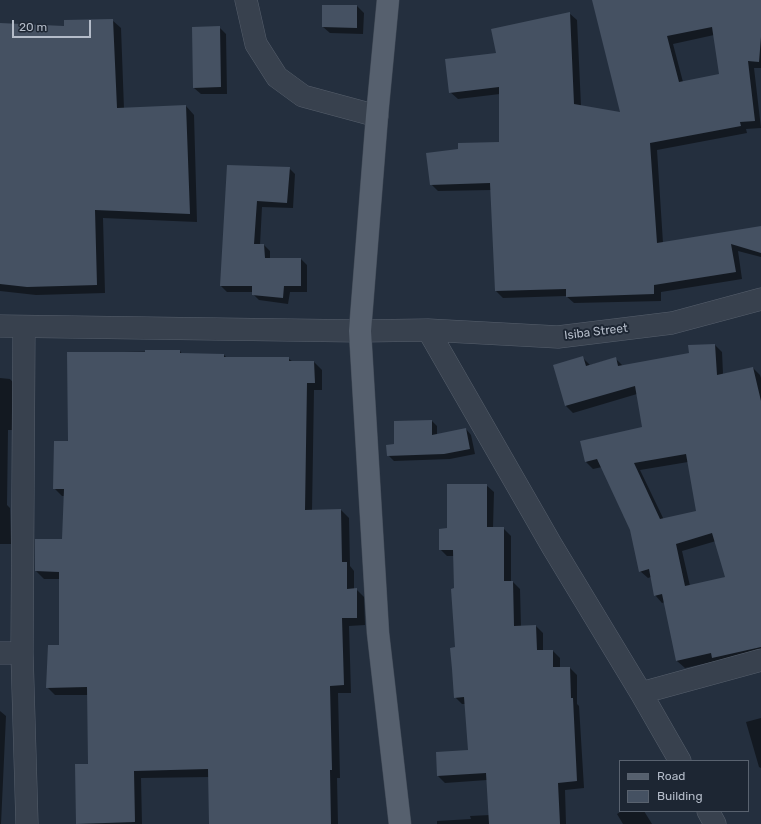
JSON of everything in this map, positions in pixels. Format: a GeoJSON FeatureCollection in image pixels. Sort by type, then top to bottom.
{"type":"FeatureCollection","features":[{"type":"Feature","properties":{"kind":"main road"},"geometry":{"type":"LineString","coordinates":[[388,0],[360,331],[378,633],[400,824]]}},
{"type":"Feature","properties":{"kind":"street"},"geometry":{"type":"LineString","coordinates":[[246,0],[256,44],[277,77],[303,96],[377,116]]}},
{"type":"Feature","properties":{"kind":"street","name":"Isiba Street"},"geometry":{"type":"LineString","coordinates":[[0,326],[360,331],[428,330],[558,337],[672,323],[761,298]]}},
{"type":"Feature","properties":{"kind":"street"},"geometry":{"type":"LineString","coordinates":[[24,327],[22,653],[27,824]]}},
{"type":"Feature","properties":{"kind":"street"},"geometry":{"type":"LineString","coordinates":[[428,330],[552,546],[641,693],[679,760]]}},
{"type":"Feature","properties":{"kind":"street"},"geometry":{"type":"LineString","coordinates":[[0,653],[22,653]]}},
{"type":"Feature","properties":{"kind":"street"},"geometry":{"type":"LineString","coordinates":[[641,693],[761,660]]}},
{"type":"Feature","properties":{"kind":"street"},"geometry":{"type":"LineString","coordinates":[[709,812],[715,824]]}},
{"type":"Feature","properties":{"kind":"building"},"geometry":{"type":"Polygon","coordinates":[[[592,0],[761,0],[759,62],[748,61],[755,121],[740,122],[741,126],[650,143],[657,243],[761,226],[761,253],[731,244],[736,272],[654,285],[654,294],[566,297],[566,289],[495,291],[490,183],[430,185],[426,153],[458,149],[458,143],[499,142],[499,87],[449,93],[445,59],[496,53],[491,29],[570,12],[574,104],[620,112],[592,0]],[[712,27],[667,36],[679,82],[719,74],[712,27]]]}},
{"type":"Feature","properties":{"kind":"building"},"geometry":{"type":"Polygon","coordinates":[[[322,5],[357,5],[357,28],[322,27],[322,5]]]}},
{"type":"Feature","properties":{"kind":"building"},"geometry":{"type":"Polygon","coordinates":[[[113,19],[117,108],[186,105],[190,214],[95,210],[97,285],[27,287],[0,284],[0,23],[64,26],[64,20],[113,19]]]}},
{"type":"Feature","properties":{"kind":"building"},"geometry":{"type":"Polygon","coordinates":[[[220,26],[221,87],[193,88],[192,27],[220,26]]]}},
{"type":"Feature","properties":{"kind":"building"},"geometry":{"type":"Polygon","coordinates":[[[227,165],[290,167],[287,203],[257,201],[254,244],[264,244],[265,258],[301,258],[301,286],[284,286],[283,298],[252,295],[252,286],[220,286],[227,165]]]}},
{"type":"Feature","properties":{"kind":"building"},"geometry":{"type":"Polygon","coordinates":[[[715,344],[717,375],[753,367],[761,401],[761,647],[712,658],[711,653],[676,661],[662,594],[654,596],[649,569],[639,572],[630,530],[597,459],[585,462],[580,441],[642,427],[635,386],[565,406],[553,365],[583,356],[586,366],[616,357],[618,366],[689,353],[688,345],[715,344]],[[686,454],[634,463],[660,519],[696,511],[686,454]],[[712,533],[676,544],[685,586],[725,577],[712,533]]]}},
{"type":"Feature","properties":{"kind":"building"},"geometry":{"type":"Polygon","coordinates":[[[145,350],[180,350],[180,353],[224,354],[224,357],[289,357],[289,361],[314,361],[315,383],[307,383],[305,510],[341,509],[342,562],[347,562],[347,589],[357,588],[357,618],[342,618],[344,685],[330,686],[332,770],[330,770],[331,824],[209,824],[208,769],[134,771],[135,822],[76,824],[75,764],[88,764],[87,687],[46,688],[48,645],[59,645],[59,572],[35,571],[35,539],[62,539],[64,489],[53,489],[54,441],[68,441],[67,352],[145,352],[145,350]]]}},
{"type":"Feature","properties":{"kind":"building"},"geometry":{"type":"Polygon","coordinates":[[[432,420],[432,435],[466,428],[470,449],[444,454],[387,456],[386,445],[394,444],[394,421],[432,420]]]}},
{"type":"Feature","properties":{"kind":"building"},"geometry":{"type":"Polygon","coordinates":[[[447,484],[487,484],[487,527],[504,527],[504,581],[513,581],[514,626],[536,625],[537,650],[553,650],[553,667],[570,667],[577,781],[558,783],[560,824],[489,824],[486,773],[437,776],[436,752],[468,750],[464,697],[454,698],[450,648],[455,647],[451,589],[454,588],[453,550],[439,550],[439,529],[447,528],[447,484]]]}}]}
